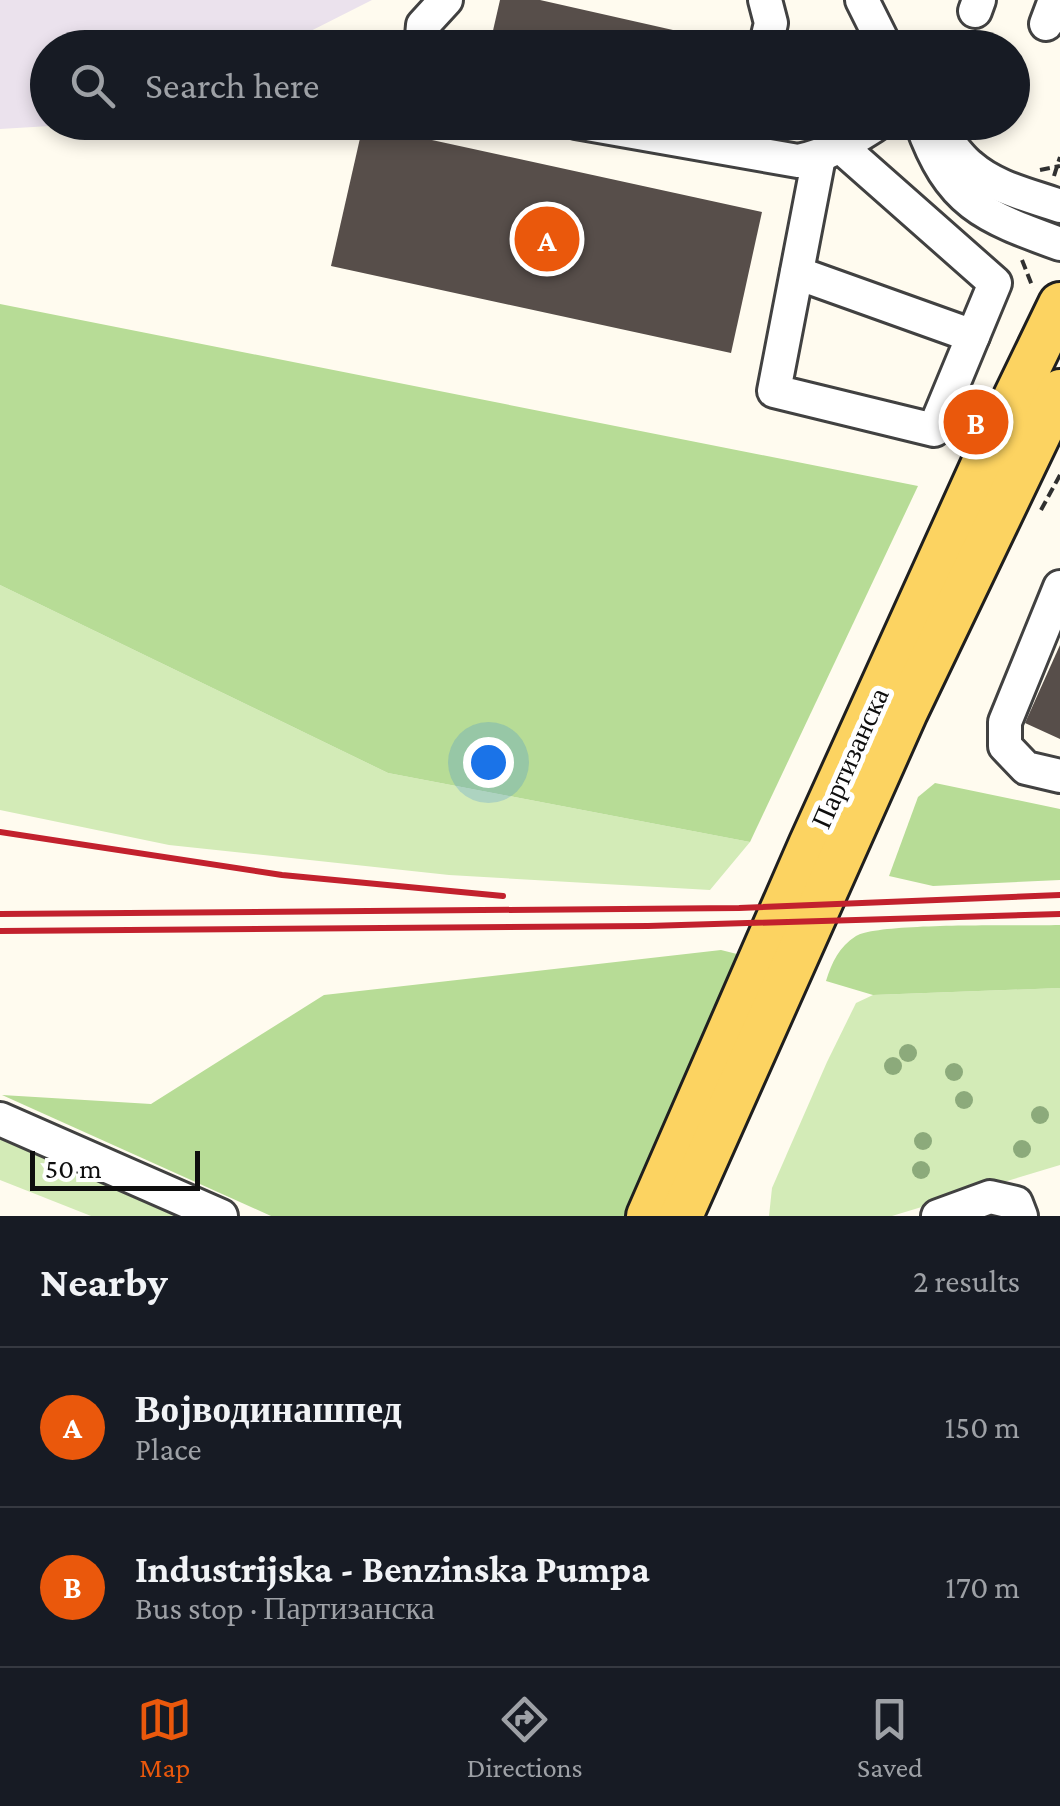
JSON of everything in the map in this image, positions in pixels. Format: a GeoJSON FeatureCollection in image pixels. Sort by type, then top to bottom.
{"type":"FeatureCollection","features":[{"type":"Feature","properties":{"kind":"main road","name":"Партизанска"},"geometry":{"type":"LineString","coordinates":[[648,1216],[986,457],[1049,302]]}},
{"type":"Feature","properties":{"kind":"main road","name":"Партизанска"},"geometry":{"type":"LineString","coordinates":[[681,1216],[906,712],[1060,390]]}},
{"type":"Feature","properties":{"kind":"street"},"geometry":{"type":"LineString","coordinates":[[423,30],[446,0]]}},
{"type":"Feature","properties":{"kind":"street"},"geometry":{"type":"LineString","coordinates":[[765,0],[769,30]]}},
{"type":"Feature","properties":{"kind":"street"},"geometry":{"type":"LineString","coordinates":[[862,0],[877,30]]}},
{"type":"Feature","properties":{"kind":"street"},"geometry":{"type":"LineString","coordinates":[[751,140],[798,161],[830,152],[850,140]]}},
{"type":"Feature","properties":{"kind":"street"},"geometry":{"type":"LineString","coordinates":[[928,140],[941,170],[970,205],[1060,244]]}},
{"type":"Feature","properties":{"kind":"street"},"geometry":{"type":"LineString","coordinates":[[947,140],[981,175],[1060,206]]}},
{"type":"Feature","properties":{"kind":"street"},"geometry":{"type":"LineString","coordinates":[[830,152],[995,283],[934,430],[774,391],[797,273],[830,152]]}},
{"type":"Feature","properties":{"kind":"street"},"geometry":{"type":"LineString","coordinates":[[797,273],[973,336]]}},
{"type":"Feature","properties":{"kind":"street"},"geometry":{"type":"LineString","coordinates":[[1060,587],[1005,722],[1005,746],[1026,768],[1060,776]]}},
{"type":"Feature","properties":{"kind":"street"},"geometry":{"type":"LineString","coordinates":[[0,1119],[221,1216]]}},
{"type":"Feature","properties":{"kind":"street"},"geometry":{"type":"LineString","coordinates":[[938,1216],[990,1197],[1016,1203],[1020,1216]]}},
{"type":"Feature","properties":{"kind":"path"},"geometry":{"type":"LineString","coordinates":[[1024,166],[1041,170],[1060,166]]}},
{"type":"Feature","properties":{"kind":"path"},"geometry":{"type":"LineString","coordinates":[[1016,250],[1049,302]]}},
{"type":"Feature","properties":{"kind":"shaded area"},"geometry":{"type":"Polygon","coordinates":[[[0,0],[372,0],[313,30],[30,30],[30,127],[0,129],[0,0]]]}},
{"type":"Feature","properties":{"kind":"green space"},"geometry":{"type":"Polygon","coordinates":[[[0,304],[918,486],[750,842],[388,773],[0,585],[0,304]]]}},
{"type":"Feature","properties":{"kind":"green space"},"geometry":{"type":"Polygon","coordinates":[[[0,585],[388,773],[750,842],[710,890],[449,875],[169,845],[0,810],[0,585]]]}},
{"type":"Feature","properties":{"kind":"green space"},"geometry":{"type":"Polygon","coordinates":[[[935,783],[1060,809],[1060,880],[933,886],[889,876],[918,797],[935,783]]]}},
{"type":"Feature","properties":{"kind":"green space"},"geometry":{"type":"Polygon","coordinates":[[[1060,925],[1060,988],[873,995],[826,981],[845,945],[870,932],[921,927],[1060,925]]]}},
{"type":"Feature","properties":{"kind":"green space"},"geometry":{"type":"Polygon","coordinates":[[[721,950],[741,955],[630,1216],[271,1216],[2,1095],[151,1104],[324,995],[721,950]]]}},
{"type":"Feature","properties":{"kind":"green space"},"geometry":{"type":"Polygon","coordinates":[[[1060,988],[1060,1165],[892,1216],[769,1216],[772,1188],[856,1003],[873,995],[1060,988]]]}},
{"type":"Feature","properties":{"kind":"green space"},"geometry":{"type":"Polygon","coordinates":[[[0,1139],[175,1216],[91,1216],[0,1180],[0,1139]]]}},
{"type":"Feature","properties":{"kind":"building"},"geometry":{"type":"Polygon","coordinates":[[[500,0],[540,0],[673,30],[493,30],[500,0]]]}},
{"type":"Feature","properties":{"kind":"building"},"geometry":{"type":"Polygon","coordinates":[[[360,140],[432,140],[762,212],[731,353],[331,266],[360,140]]]}},
{"type":"Feature","properties":{"kind":"building"},"geometry":{"type":"Polygon","coordinates":[[[1060,645],[1060,739],[1025,723],[1060,645]]]}},
{"type":"Feature","properties":{"kind":"railway"},"geometry":{"type":"LineString","coordinates":[[0,832],[282,875],[503,896]]}},
{"type":"Feature","properties":{"kind":"railway"},"geometry":{"type":"LineString","coordinates":[[0,914],[739,908],[1060,895]]}},
{"type":"Feature","properties":{"kind":"railway"},"geometry":{"type":"LineString","coordinates":[[0,931],[648,926],[1060,914]]}},
{"type":"Feature","properties":{"kind":"place","name":"Војводинашпед"},"geometry":{"type":"Point","coordinates":[547,239]}},
{"type":"Feature","properties":{"kind":"place","name":"Industrijska - Benzinska Pumpa"},"geometry":{"type":"Point","coordinates":[976,422]}}]}
